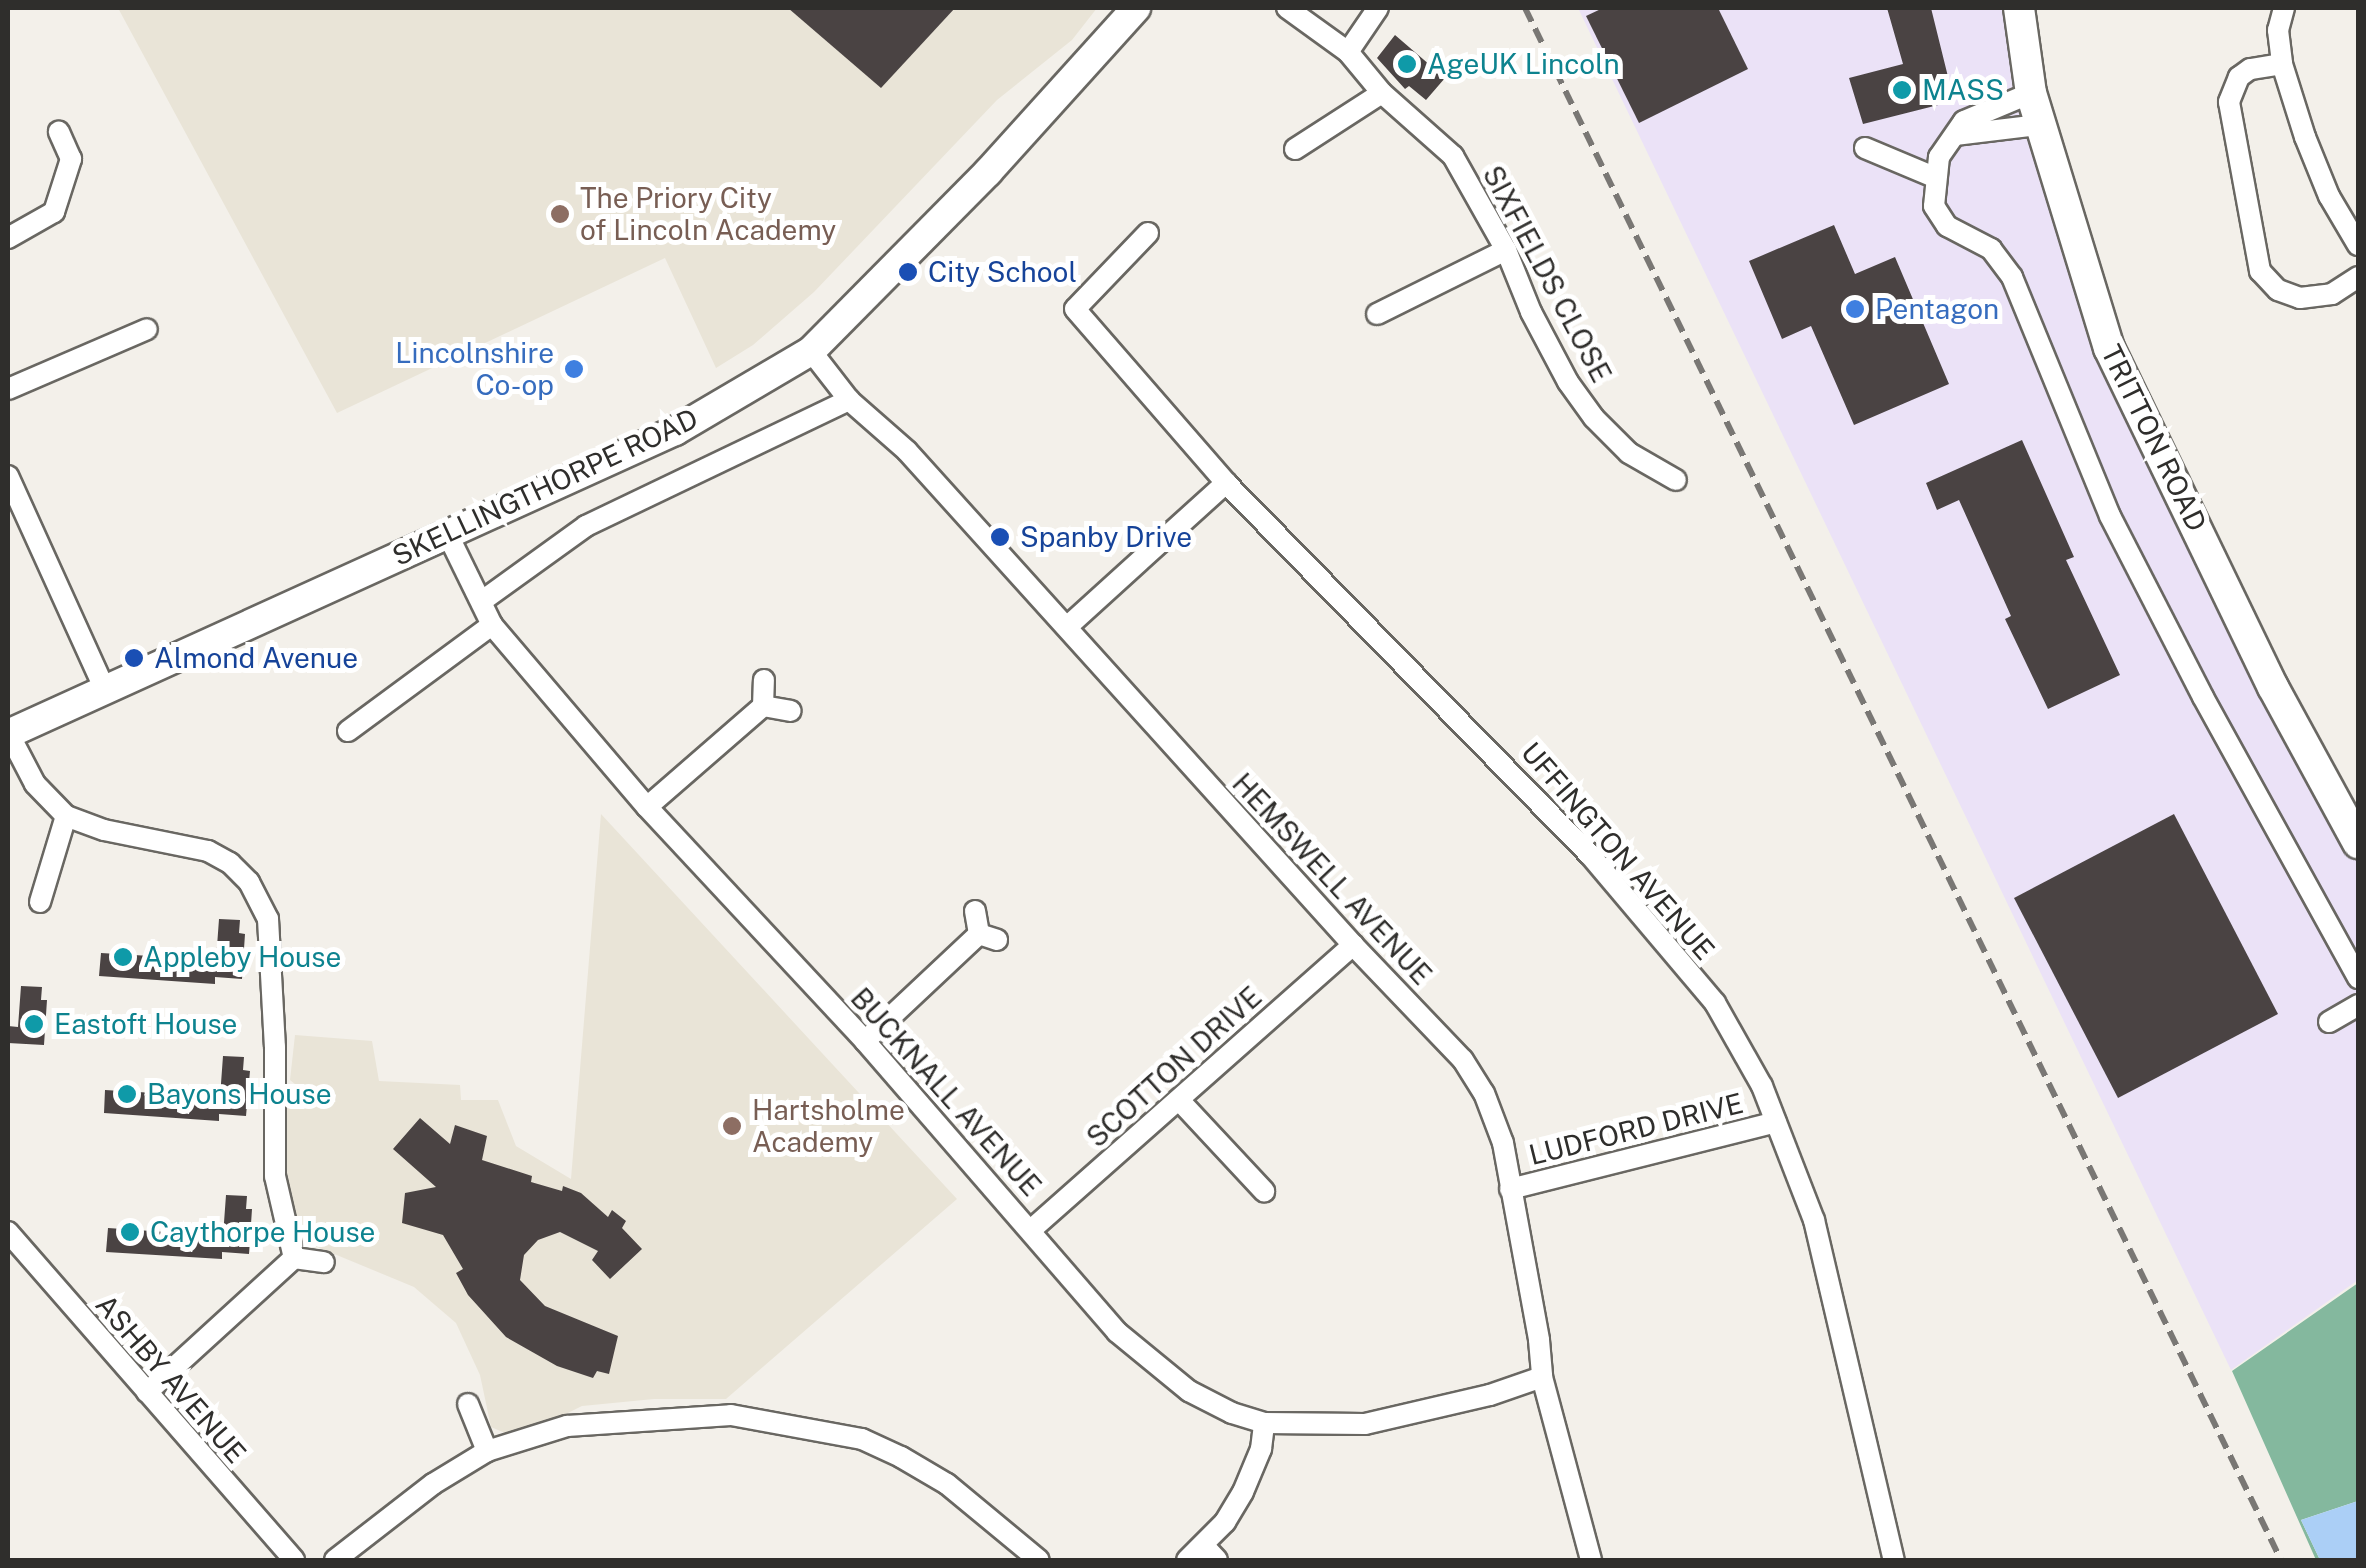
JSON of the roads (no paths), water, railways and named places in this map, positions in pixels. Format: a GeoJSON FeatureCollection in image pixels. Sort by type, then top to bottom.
{"type":"FeatureCollection","features":[{"type":"Feature","properties":{"kind":"main road","name":"SKELLINGTHORPE ROAD"},"geometry":{"type":"LineString","coordinates":[[8,734],[675,432],[811,352],[988,172],[1136,8]]}},
{"type":"Feature","properties":{"kind":"main road","name":"TRITTON ROAD"},"geometry":{"type":"LineString","coordinates":[[2019,8],[2030,93],[2109,348],[2272,687],[2358,843]]}},
{"type":"Feature","properties":{"kind":"street","name":"SIXFIELDS CLOSE"},"geometry":{"type":"LineString","coordinates":[[1287,8],[1348,52],[1382,93],[1453,156],[1506,250],[1531,312],[1568,382],[1594,418],[1630,452],[1676,480]]}},
{"type":"Feature","properties":{"kind":"street"},"geometry":{"type":"LineString","coordinates":[[1348,52],[1378,8]]}},
{"type":"Feature","properties":{"kind":"street"},"geometry":{"type":"LineString","coordinates":[[2284,8],[2278,30],[2282,64],[2323,182],[2358,245]]}},
{"type":"Feature","properties":{"kind":"street"},"geometry":{"type":"LineString","coordinates":[[2282,64],[2250,69],[2239,77],[2230,102],[2260,271],[2278,290],[2300,298],[2332,294],[2358,277]]}},
{"type":"Feature","properties":{"kind":"street"},"geometry":{"type":"LineString","coordinates":[[1295,148],[1382,93]]}},
{"type":"Feature","properties":{"kind":"street"},"geometry":{"type":"LineString","coordinates":[[2030,93],[1964,121],[1938,157],[1934,206],[1947,226],[1992,249],[2012,276],[2110,516],[2198,688],[2358,978]]}},
{"type":"Feature","properties":{"kind":"street"},"geometry":{"type":"LineString","coordinates":[[1955,135],[2039,125]]}},
{"type":"Feature","properties":{"kind":"street"},"geometry":{"type":"LineString","coordinates":[[8,238],[54,212],[71,160],[59,132]]}},
{"type":"Feature","properties":{"kind":"street"},"geometry":{"type":"LineString","coordinates":[[1865,148],[1934,177]]}},
{"type":"Feature","properties":{"kind":"street","name":"UFFINGTON AVENUE"},"geometry":{"type":"LineString","coordinates":[[1148,233],[1075,309],[1226,483],[1506,764],[1642,914],[1715,1003],[1762,1086],[1814,1220],[1894,1560]]}},
{"type":"Feature","properties":{"kind":"street"},"geometry":{"type":"LineString","coordinates":[[1377,314],[1506,250]]}},
{"type":"Feature","properties":{"kind":"street"},"geometry":{"type":"LineString","coordinates":[[8,389],[147,329]]}},
{"type":"Feature","properties":{"kind":"street","name":"HEMSWELL AVENUE"},"geometry":{"type":"LineString","coordinates":[[811,352],[849,400],[907,451],[974,531],[1067,627],[1353,946],[1463,1060],[1484,1093],[1504,1143],[1540,1340],[1542,1376],[1591,1560]]}},
{"type":"Feature","properties":{"kind":"street","name":"SKELLINGTHORPE ROAD"},"geometry":{"type":"LineString","coordinates":[[482,601],[586,526],[849,400]]}},
{"type":"Feature","properties":{"kind":"street"},"geometry":{"type":"LineString","coordinates":[[8,476],[106,692]]}},
{"type":"Feature","properties":{"kind":"street"},"geometry":{"type":"LineString","coordinates":[[1067,627],[1226,483]]}},
{"type":"Feature","properties":{"kind":"street","name":"BUCKNALL AVENUE"},"geometry":{"type":"LineString","coordinates":[[448,533],[492,625],[648,807],[865,1041],[1032,1229],[1063,1272],[1117,1332],[1189,1391],[1232,1414],[1264,1422],[1364,1424],[1490,1395],[1542,1376]]}},
{"type":"Feature","properties":{"kind":"street"},"geometry":{"type":"LineString","coordinates":[[348,731],[492,625]]}},
{"type":"Feature","properties":{"kind":"street"},"geometry":{"type":"LineString","coordinates":[[648,807],[763,706],[764,680]]}},
{"type":"Feature","properties":{"kind":"street"},"geometry":{"type":"LineString","coordinates":[[763,706],[791,711]]}},
{"type":"Feature","properties":{"kind":"street"},"geometry":{"type":"LineString","coordinates":[[8,734],[35,784],[66,816],[104,830],[208,852],[230,863],[262,901],[268,919],[275,1048],[274,1176],[294,1258]]}},
{"type":"Feature","properties":{"kind":"street"},"geometry":{"type":"LineString","coordinates":[[40,902],[66,816]]}},
{"type":"Feature","properties":{"kind":"street"},"geometry":{"type":"LineString","coordinates":[[865,1041],[988,937],[975,911]]}},
{"type":"Feature","properties":{"kind":"street","name":"SCOTTON DRIVE"},"geometry":{"type":"LineString","coordinates":[[1032,1229],[1353,946]]}},
{"type":"Feature","properties":{"kind":"street"},"geometry":{"type":"LineString","coordinates":[[2329,1022],[2358,1005]]}},
{"type":"Feature","properties":{"kind":"street"},"geometry":{"type":"LineString","coordinates":[[1179,1100],[1264,1191]]}},
{"type":"Feature","properties":{"kind":"street","name":"LUDFORD DRIVE"},"geometry":{"type":"LineString","coordinates":[[1510,1189],[1776,1122]]}},
{"type":"Feature","properties":{"kind":"street","name":"ASHBY AVENUE"},"geometry":{"type":"LineString","coordinates":[[8,1232],[294,1560]]}},
{"type":"Feature","properties":{"kind":"street"},"geometry":{"type":"LineString","coordinates":[[147,1392],[294,1258],[324,1262]]}},
{"type":"Feature","properties":{"kind":"street"},"geometry":{"type":"LineString","coordinates":[[468,1404],[487,1450]]}},
{"type":"Feature","properties":{"kind":"street"},"geometry":{"type":"LineString","coordinates":[[335,1560],[433,1484],[487,1450],[567,1426],[730,1415],[862,1439],[902,1457],[947,1484],[1039,1560]]}},
{"type":"Feature","properties":{"kind":"street"},"geometry":{"type":"LineString","coordinates":[[1187,1560],[1210,1553],[1262,1449],[1264,1422]]}},
{"type":"Feature","properties":{"kind":"water"},"geometry":{"type":"Polygon","coordinates":[[[2358,1501],[2358,1560],[2320,1560],[2301,1520],[2358,1501]]]}},
{"type":"Feature","properties":{"kind":"railway"},"geometry":{"type":"LineString","coordinates":[[1525,8],[2281,1560]]}},
{"type":"Feature","properties":{"kind":"place","name":"AgeUK Lincoln"},"geometry":{"type":"Point","coordinates":[1407,64]}},
{"type":"Feature","properties":{"kind":"place","name":"MASS"},"geometry":{"type":"Point","coordinates":[1902,90]}},
{"type":"Feature","properties":{"kind":"place","name":"The Priory City of Lincoln Academy"},"geometry":{"type":"Point","coordinates":[560,214]}},
{"type":"Feature","properties":{"kind":"place","name":"City School"},"geometry":{"type":"Point","coordinates":[908,272]}},
{"type":"Feature","properties":{"kind":"place","name":"Pentagon"},"geometry":{"type":"Point","coordinates":[1855,309]}},
{"type":"Feature","properties":{"kind":"place","name":"Lincolnshire Co-op"},"geometry":{"type":"Point","coordinates":[574,369]}},
{"type":"Feature","properties":{"kind":"place","name":"Spanby Drive"},"geometry":{"type":"Point","coordinates":[1000,537]}},
{"type":"Feature","properties":{"kind":"place","name":"Almond Avenue"},"geometry":{"type":"Point","coordinates":[134,658]}},
{"type":"Feature","properties":{"kind":"place","name":"Appleby House"},"geometry":{"type":"Point","coordinates":[123,957]}},
{"type":"Feature","properties":{"kind":"place","name":"Eastoft House"},"geometry":{"type":"Point","coordinates":[34,1024]}},
{"type":"Feature","properties":{"kind":"place","name":"Bayons House"},"geometry":{"type":"Point","coordinates":[127,1094]}},
{"type":"Feature","properties":{"kind":"place","name":"Hartsholme Academy"},"geometry":{"type":"Point","coordinates":[732,1126]}},
{"type":"Feature","properties":{"kind":"place","name":"Caythorpe House"},"geometry":{"type":"Point","coordinates":[130,1232]}}]}
